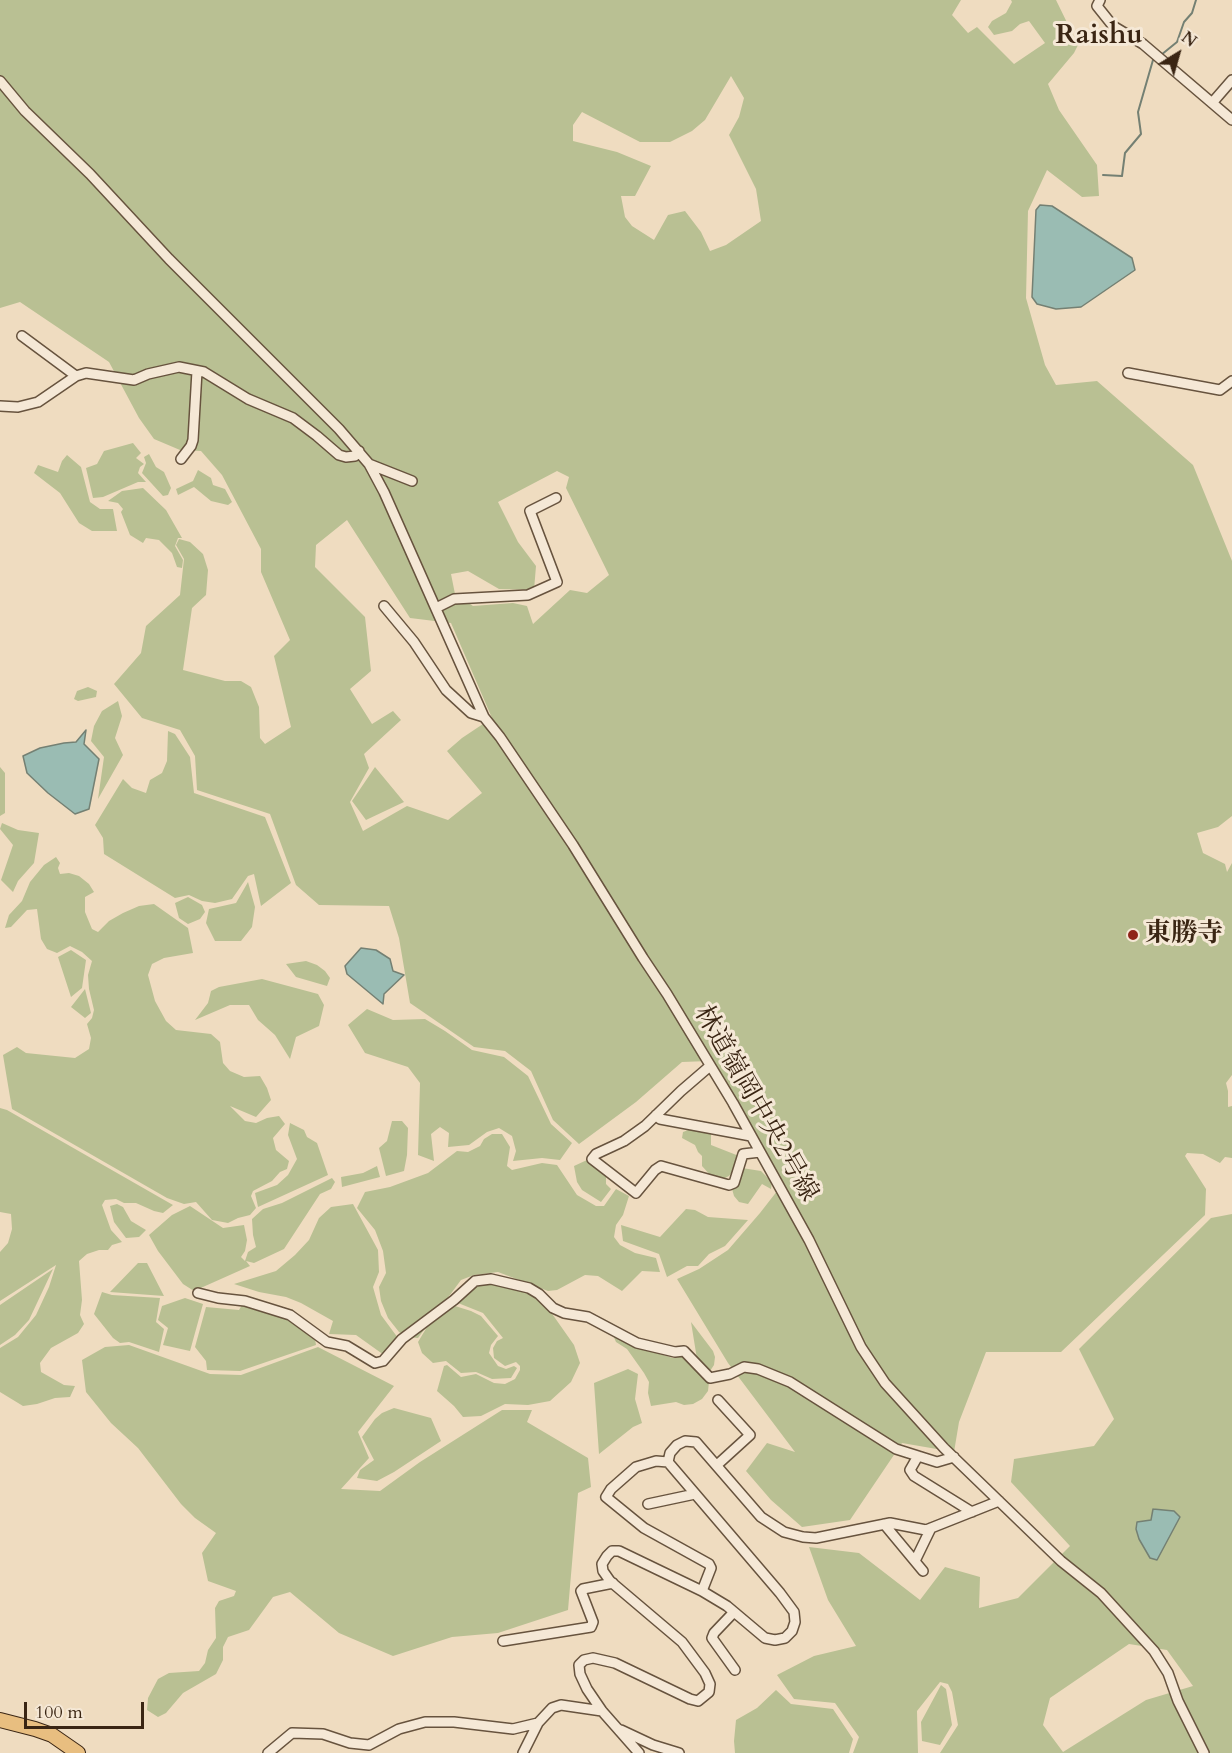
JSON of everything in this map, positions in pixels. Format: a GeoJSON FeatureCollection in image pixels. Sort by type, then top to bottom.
{"type":"FeatureCollection","features":[{"type":"Feature","properties":{"kind":"main road"},"geometry":{"type":"LineString","coordinates":[[0,1720],[52,1735],[78,1753]]}},
{"type":"Feature","properties":{"kind":"street"},"geometry":{"type":"LineString","coordinates":[[1100,0],[1097,6],[1113,26],[1143,44],[1232,120]]}},
{"type":"Feature","properties":{"kind":"street"},"geometry":{"type":"LineString","coordinates":[[1212,103],[1232,80]]}},
{"type":"Feature","properties":{"kind":"street"},"geometry":{"type":"LineString","coordinates":[[0,81],[25,111],[90,174],[169,259],[359,451],[369,464],[384,492],[483,717]]}},
{"type":"Feature","properties":{"kind":"street"},"geometry":{"type":"LineString","coordinates":[[22,336],[76,376]]}},
{"type":"Feature","properties":{"kind":"street"},"geometry":{"type":"LineString","coordinates":[[0,406],[18,407],[38,402],[76,376],[86,373],[134,381],[148,374],[179,367],[204,372],[248,399],[293,418],[339,455],[355,456],[359,451]]}},
{"type":"Feature","properties":{"kind":"street"},"geometry":{"type":"LineString","coordinates":[[181,459],[193,440],[198,371]]}},
{"type":"Feature","properties":{"kind":"street"},"geometry":{"type":"LineString","coordinates":[[1128,373],[1220,390],[1232,381]]}},
{"type":"Feature","properties":{"kind":"street"},"geometry":{"type":"LineString","coordinates":[[369,464],[412,480]]}},
{"type":"Feature","properties":{"kind":"street"},"geometry":{"type":"LineString","coordinates":[[436,608],[454,600],[528,595],[557,582],[530,511],[556,498]]}},
{"type":"Feature","properties":{"kind":"street"},"geometry":{"type":"LineString","coordinates":[[384,606],[414,642],[446,690],[471,713],[483,717]]}},
{"type":"Feature","properties":{"kind":"street","name":"林道嶺岡中央2号線"},"geometry":{"type":"LineString","coordinates":[[483,717],[500,737],[573,845],[667,994],[760,1152],[809,1240],[861,1347],[885,1383],[954,1457],[1061,1561],[1101,1593],[1154,1651],[1168,1673],[1178,1701],[1204,1753]]}},
{"type":"Feature","properties":{"kind":"street"},"geometry":{"type":"LineString","coordinates":[[710,1066],[645,1126],[624,1141],[596,1154],[592,1159],[636,1193],[655,1170],[662,1166],[729,1185],[734,1183],[743,1154],[760,1152]]}},
{"type":"Feature","properties":{"kind":"street"},"geometry":{"type":"LineString","coordinates":[[656,1116],[660,1119],[751,1136]]}},
{"type":"Feature","properties":{"kind":"street"},"geometry":{"type":"LineString","coordinates":[[198,1293],[266,1306],[290,1315],[327,1341],[346,1346],[375,1363],[382,1361],[402,1339],[454,1300],[475,1281],[491,1279],[529,1288],[553,1308],[564,1313],[588,1317],[637,1343],[675,1352],[684,1351],[710,1378],[730,1374],[744,1367],[758,1369],[790,1382],[896,1449],[937,1462],[954,1457]]}},
{"type":"Feature","properties":{"kind":"street"},"geometry":{"type":"LineString","coordinates":[[717,1466],[750,1435],[718,1400]]}},
{"type":"Feature","properties":{"kind":"street"},"geometry":{"type":"LineString","coordinates":[[668,1462],[670,1454],[677,1445],[685,1441],[696,1442],[761,1517],[784,1532],[816,1538],[890,1523],[926,1530],[999,1501]]}},
{"type":"Feature","properties":{"kind":"street"},"geometry":{"type":"LineString","coordinates":[[918,1456],[910,1470],[914,1476],[972,1512]]}},
{"type":"Feature","properties":{"kind":"street"},"geometry":{"type":"LineString","coordinates":[[639,1753],[602,1711],[587,1689],[580,1674],[579,1665],[593,1658],[615,1663],[698,1701],[709,1692],[710,1684],[705,1673],[682,1642],[613,1583],[603,1571],[602,1564],[606,1556],[612,1551],[619,1551],[702,1591],[734,1612],[758,1634],[775,1640],[785,1638],[792,1631],[795,1622],[794,1612],[780,1593],[668,1462],[656,1461],[636,1467],[611,1489],[606,1497],[644,1528],[709,1564],[711,1568],[702,1591]]}},
{"type":"Feature","properties":{"kind":"street"},"geometry":{"type":"LineString","coordinates":[[648,1504],[695,1494]]}},
{"type":"Feature","properties":{"kind":"street"},"geometry":{"type":"LineString","coordinates":[[884,1524],[923,1571]]}},
{"type":"Feature","properties":{"kind":"street"},"geometry":{"type":"LineString","coordinates":[[915,1561],[931,1528]]}},
{"type":"Feature","properties":{"kind":"street"},"geometry":{"type":"LineString","coordinates":[[503,1641],[591,1627],[593,1623],[581,1591],[613,1583]]}},
{"type":"Feature","properties":{"kind":"street"},"geometry":{"type":"LineString","coordinates":[[734,1612],[712,1638],[735,1670]]}},
{"type":"Feature","properties":{"kind":"street"},"geometry":{"type":"LineString","coordinates":[[523,1753],[538,1723],[552,1708],[561,1706],[602,1711]]}},
{"type":"Feature","properties":{"kind":"street"},"geometry":{"type":"LineString","coordinates":[[268,1753],[292,1732],[323,1734],[350,1743],[369,1745],[399,1729],[425,1722],[454,1722],[513,1729],[538,1723]]}},
{"type":"Feature","properties":{"kind":"street"},"geometry":{"type":"LineString","coordinates":[[616,1728],[653,1745],[679,1753]]}},
{"type":"Feature","properties":{"kind":"green space"},"geometry":{"type":"Polygon","coordinates":[[[0,0],[961,0],[952,15],[968,33],[977,27],[1014,64],[1045,43],[1029,21],[1020,24],[1012,31],[994,35],[988,27],[992,21],[1006,13],[1011,0],[1056,0],[1078,45],[1048,84],[1059,110],[1097,165],[1099,196],[1082,197],[1047,170],[1028,211],[1026,298],[1045,365],[1056,385],[1097,381],[1193,465],[1232,561],[1232,816],[1218,827],[1197,833],[1203,853],[1225,864],[1227,872],[1232,863],[1232,1075],[1226,1083],[1228,1107],[1232,1106],[1232,1158],[1225,1157],[1220,1163],[1203,1154],[1187,1153],[1185,1156],[1206,1189],[1205,1215],[1061,1352],[986,1352],[959,1422],[954,1452],[902,1443],[850,1520],[802,1527],[771,1500],[746,1471],[767,1443],[795,1452],[728,1363],[677,1279],[699,1269],[728,1250],[781,1186],[709,1061],[682,1062],[636,1102],[579,1144],[553,1120],[531,1071],[505,1051],[474,1047],[410,1003],[399,938],[389,906],[319,905],[296,885],[270,814],[197,790],[195,756],[180,730],[142,718],[114,684],[141,653],[146,626],[180,595],[184,559],[176,545],[179,539],[190,542],[203,554],[208,570],[206,595],[192,608],[183,670],[225,681],[241,681],[251,687],[259,707],[260,738],[265,744],[291,727],[274,656],[290,640],[261,572],[261,549],[222,475],[201,451],[180,450],[154,439],[139,418],[109,362],[20,302],[0,308],[0,0]],[[731,76],[705,120],[692,131],[670,142],[640,142],[582,112],[573,125],[573,141],[617,152],[651,166],[635,196],[621,196],[625,217],[632,226],[654,240],[668,215],[685,211],[701,232],[710,251],[726,245],[761,221],[756,189],[729,135],[739,117],[744,98],[731,76]],[[557,471],[498,502],[518,542],[536,566],[534,590],[499,589],[468,571],[451,574],[455,594],[473,606],[513,603],[527,606],[533,624],[570,590],[587,593],[609,575],[566,488],[569,477],[557,471]],[[347,520],[316,545],[315,567],[365,617],[371,671],[350,689],[372,724],[393,711],[401,720],[364,754],[369,768],[350,802],[363,831],[407,806],[448,820],[482,793],[447,751],[492,718],[451,623],[410,618],[347,520]]]}},
{"type":"Feature","properties":{"kind":"green space"},"geometry":{"type":"Polygon","coordinates":[[[133,443],[141,453],[136,458],[144,464],[138,473],[146,482],[138,482],[103,497],[93,498],[86,468],[97,464],[104,451],[133,443]]]}},
{"type":"Feature","properties":{"kind":"green space"},"geometry":{"type":"Polygon","coordinates":[[[149,454],[156,467],[164,472],[171,488],[168,495],[163,496],[142,473],[146,463],[144,457],[149,454]]]}},
{"type":"Feature","properties":{"kind":"green space"},"geometry":{"type":"Polygon","coordinates":[[[67,455],[81,467],[90,502],[100,509],[113,509],[117,531],[92,531],[79,523],[60,493],[34,473],[38,465],[58,472],[67,455]]]}},
{"type":"Feature","properties":{"kind":"green space"},"geometry":{"type":"Polygon","coordinates":[[[198,470],[211,478],[213,485],[225,489],[232,502],[228,505],[211,501],[194,487],[178,495],[176,489],[193,481],[198,470]]]}},
{"type":"Feature","properties":{"kind":"green space"},"geometry":{"type":"Polygon","coordinates":[[[143,488],[166,510],[182,538],[178,538],[175,546],[183,560],[182,568],[177,567],[172,553],[159,540],[146,538],[143,543],[130,535],[121,512],[123,509],[118,503],[108,501],[122,491],[143,488]]]}},
{"type":"Feature","properties":{"kind":"green space"},"geometry":{"type":"Polygon","coordinates":[[[88,687],[97,691],[96,697],[78,701],[74,699],[77,691],[88,687]]]}},
{"type":"Feature","properties":{"kind":"green space"},"geometry":{"type":"Polygon","coordinates":[[[118,701],[122,716],[115,738],[123,755],[98,799],[104,757],[91,741],[94,726],[102,711],[118,701]]]}},
{"type":"Feature","properties":{"kind":"green space"},"geometry":{"type":"Polygon","coordinates":[[[168,731],[175,734],[190,757],[194,793],[265,817],[291,883],[261,906],[254,874],[248,876],[232,899],[215,903],[202,901],[189,895],[175,898],[104,854],[103,838],[95,825],[123,779],[132,788],[146,793],[150,780],[162,773],[167,761],[168,731]]]}},
{"type":"Feature","properties":{"kind":"green space"},"geometry":{"type":"Polygon","coordinates":[[[0,767],[5,773],[5,813],[0,816],[0,767]]]}},
{"type":"Feature","properties":{"kind":"green space"},"geometry":{"type":"Polygon","coordinates":[[[375,767],[404,802],[366,820],[352,801],[375,767]]]}},
{"type":"Feature","properties":{"kind":"green space"},"geometry":{"type":"Polygon","coordinates":[[[2,823],[18,830],[39,833],[34,863],[18,881],[13,892],[1,880],[13,845],[0,829],[2,823]]]}},
{"type":"Feature","properties":{"kind":"green space"},"geometry":{"type":"Polygon","coordinates":[[[56,857],[60,863],[58,868],[60,874],[69,873],[79,876],[89,884],[94,892],[85,897],[85,912],[92,929],[98,932],[109,921],[123,913],[139,906],[154,904],[188,928],[193,953],[164,958],[152,964],[148,975],[155,1001],[166,1021],[176,1030],[211,1034],[220,1042],[223,1063],[230,1071],[244,1077],[260,1076],[271,1100],[256,1117],[230,1106],[245,1121],[256,1123],[279,1116],[285,1124],[273,1138],[276,1150],[289,1161],[287,1169],[280,1172],[272,1181],[253,1191],[251,1196],[256,1208],[250,1215],[228,1223],[212,1220],[196,1202],[184,1204],[167,1198],[12,1109],[3,1055],[17,1047],[26,1053],[75,1058],[89,1049],[91,1038],[87,1024],[94,1010],[88,975],[92,961],[82,952],[70,946],[57,953],[47,949],[41,939],[37,909],[27,910],[11,927],[5,928],[9,915],[22,901],[30,882],[44,865],[56,857]]]}},
{"type":"Feature","properties":{"kind":"green space"},"geometry":{"type":"Polygon","coordinates":[[[248,882],[255,907],[252,927],[241,941],[215,941],[206,923],[209,909],[236,903],[248,882]]]}},
{"type":"Feature","properties":{"kind":"green space"},"geometry":{"type":"Polygon","coordinates":[[[188,897],[202,905],[205,912],[200,919],[188,924],[179,918],[175,903],[188,897]]]}},
{"type":"Feature","properties":{"kind":"green space"},"geometry":{"type":"Polygon","coordinates":[[[71,950],[86,960],[82,988],[71,997],[58,957],[71,950]]]}},
{"type":"Feature","properties":{"kind":"green space"},"geometry":{"type":"Polygon","coordinates":[[[306,961],[325,971],[330,978],[327,986],[296,977],[286,964],[306,961]]]}},
{"type":"Feature","properties":{"kind":"green space"},"geometry":{"type":"Polygon","coordinates":[[[262,979],[318,994],[324,1005],[319,1026],[296,1037],[290,1059],[275,1035],[258,1020],[249,1005],[230,1005],[195,1020],[208,1003],[211,991],[219,987],[262,979]]]}},
{"type":"Feature","properties":{"kind":"green space"},"geometry":{"type":"Polygon","coordinates":[[[85,989],[91,1013],[85,1018],[71,1007],[85,989]]]}},
{"type":"Feature","properties":{"kind":"green space"},"geometry":{"type":"Polygon","coordinates":[[[367,1009],[393,1020],[425,1019],[472,1050],[504,1057],[528,1076],[551,1124],[572,1143],[560,1160],[542,1158],[513,1161],[516,1151],[512,1136],[499,1128],[487,1132],[469,1145],[448,1147],[449,1133],[440,1127],[431,1134],[434,1161],[418,1155],[420,1083],[408,1067],[365,1053],[348,1025],[367,1009]]]}},
{"type":"Feature","properties":{"kind":"green space"},"geometry":{"type":"Polygon","coordinates":[[[0,1108],[173,1205],[163,1213],[136,1203],[124,1203],[116,1199],[105,1200],[102,1205],[111,1230],[122,1242],[112,1245],[108,1250],[87,1254],[79,1261],[82,1300],[80,1315],[84,1324],[78,1333],[51,1348],[40,1363],[41,1372],[64,1385],[75,1386],[70,1397],[55,1398],[23,1406],[0,1392],[0,1348],[18,1337],[36,1315],[56,1265],[0,1301],[0,1252],[8,1243],[12,1229],[11,1214],[0,1212],[0,1108]]]}},
{"type":"Feature","properties":{"kind":"green space"},"geometry":{"type":"Polygon","coordinates":[[[392,1121],[402,1121],[408,1128],[407,1155],[404,1171],[386,1176],[379,1148],[387,1141],[392,1121]]]}},
{"type":"Feature","properties":{"kind":"green space"},"geometry":{"type":"Polygon","coordinates":[[[290,1123],[304,1130],[307,1137],[317,1143],[328,1175],[258,1207],[255,1193],[277,1185],[288,1175],[297,1159],[288,1135],[290,1123]]]}},
{"type":"Feature","properties":{"kind":"green space"},"geometry":{"type":"Polygon","coordinates":[[[691,1129],[711,1134],[711,1145],[739,1156],[735,1169],[729,1176],[721,1180],[711,1176],[702,1166],[702,1156],[695,1145],[682,1138],[683,1132],[691,1129]]]}},
{"type":"Feature","properties":{"kind":"green space"},"geometry":{"type":"Polygon","coordinates":[[[492,1134],[502,1134],[510,1147],[507,1166],[512,1170],[542,1163],[557,1165],[577,1195],[596,1206],[604,1206],[616,1189],[629,1196],[623,1215],[616,1225],[614,1237],[620,1245],[635,1253],[656,1258],[660,1272],[642,1271],[622,1291],[598,1276],[585,1275],[557,1290],[548,1291],[498,1272],[474,1275],[461,1280],[418,1338],[407,1337],[399,1332],[388,1318],[381,1301],[379,1287],[386,1273],[383,1251],[375,1230],[357,1208],[365,1192],[390,1187],[428,1173],[457,1151],[468,1152],[480,1146],[484,1139],[492,1134]]]}},
{"type":"Feature","properties":{"kind":"green space"},"geometry":{"type":"Polygon","coordinates":[[[587,1160],[606,1174],[606,1184],[611,1189],[601,1202],[582,1190],[577,1182],[574,1166],[587,1160]]]}},
{"type":"Feature","properties":{"kind":"green space"},"geometry":{"type":"Polygon","coordinates":[[[377,1166],[380,1177],[342,1187],[341,1177],[363,1173],[377,1166]]]}},
{"type":"Feature","properties":{"kind":"green space"},"geometry":{"type":"Polygon","coordinates":[[[742,1168],[761,1171],[772,1182],[771,1189],[762,1184],[748,1204],[739,1202],[732,1189],[742,1168]]]}},
{"type":"Feature","properties":{"kind":"green space"},"geometry":{"type":"Polygon","coordinates":[[[332,1178],[335,1182],[331,1189],[320,1194],[284,1249],[254,1263],[246,1261],[250,1266],[194,1291],[183,1284],[149,1235],[172,1215],[190,1206],[223,1228],[244,1225],[247,1240],[241,1257],[245,1261],[248,1252],[256,1247],[252,1219],[263,1209],[282,1203],[332,1178]]]}},
{"type":"Feature","properties":{"kind":"green space"},"geometry":{"type":"Polygon","coordinates":[[[117,1204],[123,1207],[131,1221],[146,1230],[139,1237],[126,1238],[114,1222],[110,1206],[117,1204]]]}},
{"type":"Feature","properties":{"kind":"green space"},"geometry":{"type":"Polygon","coordinates":[[[353,1204],[378,1250],[379,1272],[373,1287],[381,1315],[398,1338],[384,1355],[356,1335],[329,1334],[333,1321],[301,1303],[234,1284],[276,1271],[309,1240],[319,1218],[331,1207],[353,1204]]]}},
{"type":"Feature","properties":{"kind":"green space"},"geometry":{"type":"Polygon","coordinates":[[[686,1209],[695,1210],[708,1217],[748,1220],[725,1246],[709,1254],[698,1266],[687,1266],[667,1277],[659,1254],[623,1241],[621,1225],[660,1237],[686,1209]]]}},
{"type":"Feature","properties":{"kind":"green space"},"geometry":{"type":"Polygon","coordinates":[[[1232,1214],[1232,1753],[940,1753],[958,1725],[952,1692],[948,1684],[940,1682],[917,1711],[918,1753],[853,1753],[859,1737],[835,1703],[794,1699],[777,1675],[814,1656],[856,1646],[828,1600],[809,1547],[859,1553],[920,1600],[945,1567],[980,1577],[979,1608],[1018,1598],[1070,1546],[1011,1482],[1014,1459],[1094,1446],[1114,1419],[1079,1349],[1211,1218],[1232,1214]],[[1129,1644],[1050,1698],[1043,1725],[1063,1752],[1146,1700],[1193,1686],[1167,1650],[1129,1644]]]}},
{"type":"Feature","properties":{"kind":"green space"},"geometry":{"type":"Polygon","coordinates":[[[138,1263],[147,1263],[164,1296],[110,1292],[138,1263]]]}},
{"type":"Feature","properties":{"kind":"green space"},"geometry":{"type":"Polygon","coordinates":[[[53,1269],[29,1320],[15,1335],[0,1345],[0,1305],[53,1269]]]}},
{"type":"Feature","properties":{"kind":"green space"},"geometry":{"type":"Polygon","coordinates":[[[497,1283],[531,1293],[548,1308],[574,1345],[580,1363],[571,1382],[550,1401],[528,1405],[505,1404],[481,1416],[463,1417],[437,1391],[444,1366],[447,1365],[461,1377],[476,1374],[494,1383],[505,1384],[515,1379],[520,1370],[516,1362],[505,1366],[494,1358],[493,1348],[497,1341],[503,1338],[483,1313],[458,1303],[475,1284],[497,1283]]]}},
{"type":"Feature","properties":{"kind":"green space"},"geometry":{"type":"Polygon","coordinates":[[[102,1292],[112,1295],[160,1298],[156,1322],[164,1329],[159,1352],[129,1342],[120,1343],[113,1338],[94,1314],[102,1292]]]}},
{"type":"Feature","properties":{"kind":"green space"},"geometry":{"type":"Polygon","coordinates":[[[185,1298],[203,1304],[190,1351],[163,1345],[168,1328],[158,1320],[162,1306],[185,1298]]]}},
{"type":"Feature","properties":{"kind":"green space"},"geometry":{"type":"Polygon","coordinates":[[[242,1305],[287,1319],[315,1339],[316,1345],[240,1371],[207,1370],[206,1361],[195,1347],[206,1307],[239,1310],[242,1305]]]}},
{"type":"Feature","properties":{"kind":"green space"},"geometry":{"type":"Polygon","coordinates":[[[455,1306],[481,1316],[498,1336],[491,1345],[489,1353],[498,1366],[506,1369],[514,1366],[517,1368],[511,1378],[492,1379],[476,1372],[461,1373],[446,1361],[433,1363],[422,1353],[418,1342],[427,1327],[455,1306]]]}},
{"type":"Feature","properties":{"kind":"green space"},"geometry":{"type":"Polygon","coordinates":[[[691,1322],[713,1351],[714,1365],[710,1371],[703,1368],[697,1359],[691,1322]]]}},
{"type":"Feature","properties":{"kind":"green space"},"geometry":{"type":"Polygon","coordinates":[[[613,1335],[631,1345],[673,1358],[683,1356],[709,1382],[708,1391],[702,1399],[693,1404],[684,1405],[676,1402],[651,1406],[648,1393],[649,1382],[627,1349],[616,1342],[613,1335]]]}},
{"type":"Feature","properties":{"kind":"green space"},"geometry":{"type":"Polygon","coordinates":[[[129,1345],[210,1374],[241,1375],[318,1347],[394,1386],[358,1432],[369,1458],[341,1489],[380,1491],[420,1462],[502,1410],[532,1410],[527,1422],[588,1458],[591,1487],[578,1493],[568,1610],[498,1633],[452,1637],[393,1656],[339,1633],[290,1592],[273,1597],[249,1630],[228,1637],[223,1647],[223,1660],[216,1674],[183,1693],[166,1713],[158,1717],[147,1710],[148,1698],[158,1679],[169,1673],[199,1671],[216,1638],[215,1608],[219,1601],[234,1596],[236,1591],[208,1581],[202,1553],[216,1533],[195,1518],[181,1504],[138,1448],[111,1423],[86,1392],[82,1360],[105,1347],[129,1345]]]}},
{"type":"Feature","properties":{"kind":"green space"},"geometry":{"type":"Polygon","coordinates":[[[628,1369],[638,1374],[635,1399],[642,1423],[633,1427],[599,1454],[594,1383],[628,1369]]]}},
{"type":"Feature","properties":{"kind":"green space"},"geometry":{"type":"Polygon","coordinates":[[[394,1408],[431,1418],[441,1441],[377,1481],[357,1478],[360,1470],[374,1460],[362,1437],[375,1419],[394,1408]]]}},
{"type":"Feature","properties":{"kind":"green space"},"geometry":{"type":"Polygon","coordinates":[[[941,1685],[946,1689],[952,1725],[940,1745],[922,1741],[921,1722],[941,1685]]]}},
{"type":"Feature","properties":{"kind":"green space"},"geometry":{"type":"Polygon","coordinates":[[[776,1690],[791,1704],[833,1709],[853,1739],[849,1753],[735,1753],[736,1720],[757,1708],[776,1690]]]}},
{"type":"Feature","properties":{"kind":"water"},"geometry":{"type":"Polygon","coordinates":[[[1040,205],[1052,206],[1132,258],[1135,270],[1081,307],[1056,309],[1037,304],[1032,297],[1036,210],[1040,205]]]}},
{"type":"Feature","properties":{"kind":"water"},"geometry":{"type":"Polygon","coordinates":[[[86,730],[84,744],[99,759],[89,809],[75,814],[27,773],[23,756],[40,748],[76,742],[86,730]]]}},
{"type":"Feature","properties":{"kind":"water"},"geometry":{"type":"Polygon","coordinates":[[[361,948],[376,950],[390,959],[393,971],[404,975],[384,994],[383,1004],[347,974],[345,966],[361,948]]]}},
{"type":"Feature","properties":{"kind":"water"},"geometry":{"type":"Polygon","coordinates":[[[1153,1509],[1174,1511],[1180,1517],[1157,1560],[1150,1558],[1136,1529],[1137,1522],[1151,1520],[1153,1509]]]}},
{"type":"Feature","properties":{"kind":"waterway"},"geometry":{"type":"LineString","coordinates":[[1161,55],[1177,42],[1184,22],[1192,13],[1196,0]]}},
{"type":"Feature","properties":{"kind":"waterway"},"geometry":{"type":"LineString","coordinates":[[1103,175],[1122,176],[1125,153],[1141,134],[1138,112],[1153,60],[1156,58]]}},
{"type":"Feature","properties":{"kind":"place","name":"東勝寺"},"geometry":{"type":"Point","coordinates":[1133,935]}},
{"type":"Feature","properties":{"kind":"district","name":"Raishu"},"geometry":{"type":"Point","coordinates":[1099,37]}}]}
